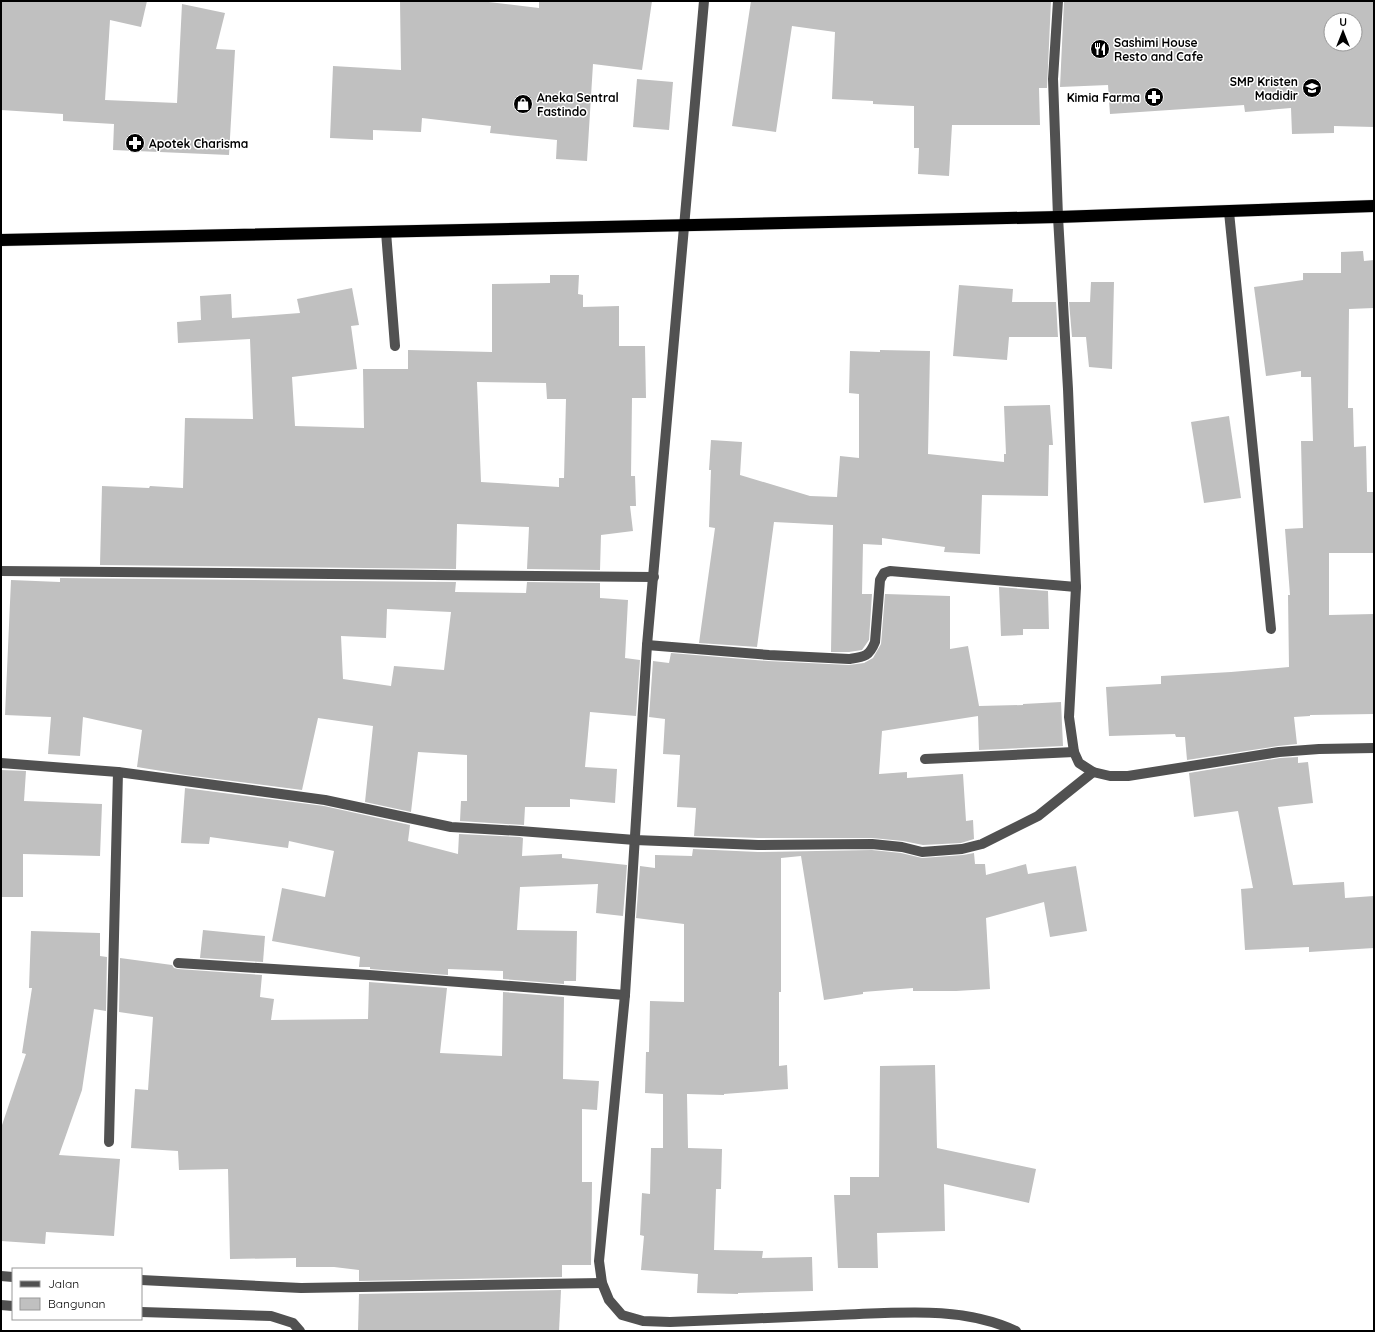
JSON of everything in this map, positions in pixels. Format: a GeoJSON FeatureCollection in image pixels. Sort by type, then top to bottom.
{"type":"FeatureCollection","features":[{"type":"Feature","properties":{"kind":"highway"},"geometry":{"type":"LineString","coordinates":[[1,240],[1058,217],[1374,206]]}},
{"type":"Feature","properties":{"kind":"street"},"geometry":{"type":"LineString","coordinates":[[704,1],[647,645],[625,995],[599,1261],[602,1283],[609,1300],[622,1315],[643,1321],[670,1322],[924,1312],[970,1316],[1016,1331]]}},
{"type":"Feature","properties":{"kind":"street"},"geometry":{"type":"LineString","coordinates":[[1058,1],[1053,79],[1058,217],[1068,389],[1076,586],[1069,717],[1074,752],[1079,763],[1093,772],[1110,776],[1128,776],[1279,752],[1318,749],[1374,748]]}},
{"type":"Feature","properties":{"kind":"street"},"geometry":{"type":"LineString","coordinates":[[1229,212],[1271,629]]}},
{"type":"Feature","properties":{"kind":"street"},"geometry":{"type":"LineString","coordinates":[[386,232],[395,346]]}},
{"type":"Feature","properties":{"kind":"street"},"geometry":{"type":"LineString","coordinates":[[1,571],[654,577]]}},
{"type":"Feature","properties":{"kind":"street"},"geometry":{"type":"LineString","coordinates":[[647,645],[769,655],[849,659],[858,658],[867,656],[872,650],[875,642],[880,580],[884,573],[890,571],[1076,586]]}},
{"type":"Feature","properties":{"kind":"street"},"geometry":{"type":"LineString","coordinates":[[925,759],[1074,752]]}},
{"type":"Feature","properties":{"kind":"street"},"geometry":{"type":"LineString","coordinates":[[1,763],[118,772],[325,800],[450,828],[520,831],[635,840],[758,845],[872,844],[922,852],[962,849],[982,844],[1038,816],[1093,772]]}},
{"type":"Feature","properties":{"kind":"street"},"geometry":{"type":"LineString","coordinates":[[109,1142],[118,772]]}},
{"type":"Feature","properties":{"kind":"street"},"geometry":{"type":"LineString","coordinates":[[178,963],[369,975],[625,995]]}},
{"type":"Feature","properties":{"kind":"street"},"geometry":{"type":"LineString","coordinates":[[1,1276],[12,1277]]}},
{"type":"Feature","properties":{"kind":"street"},"geometry":{"type":"LineString","coordinates":[[142,1280],[301,1288],[602,1283]]}},
{"type":"Feature","properties":{"kind":"street"},"geometry":{"type":"LineString","coordinates":[[1,1305],[12,1306]]}},
{"type":"Feature","properties":{"kind":"street"},"geometry":{"type":"LineString","coordinates":[[142,1312],[271,1316],[293,1323],[300,1331]]}},
{"type":"Feature","properties":{"kind":"building"},"geometry":{"type":"Polygon","coordinates":[[[1,1],[147,1],[141,27],[110,20],[105,100],[177,103],[182,4],[225,13],[216,49],[235,50],[229,155],[113,150],[114,124],[63,121],[63,114],[1,110],[1,1]]]}},
{"type":"Feature","properties":{"kind":"building"},"geometry":{"type":"Polygon","coordinates":[[[400,1],[480,1],[539,8],[539,1],[652,1],[642,70],[593,64],[587,161],[556,159],[557,140],[490,133],[491,126],[422,118],[421,132],[373,130],[373,140],[330,138],[333,66],[401,70],[400,1]]]}},
{"type":"Feature","properties":{"kind":"building"},"geometry":{"type":"Polygon","coordinates":[[[751,1],[1051,1],[1047,88],[1039,88],[1040,125],[952,125],[949,176],[918,174],[919,148],[914,148],[914,106],[873,104],[873,101],[832,99],[835,32],[792,26],[776,132],[732,126],[751,1]]]}},
{"type":"Feature","properties":{"kind":"building"},"geometry":{"type":"Polygon","coordinates":[[[1064,1],[1374,1],[1374,127],[1334,126],[1334,133],[1292,134],[1291,108],[1245,112],[1244,105],[1110,114],[1108,85],[1060,87],[1064,1]]]}},
{"type":"Feature","properties":{"kind":"building"},"geometry":{"type":"Polygon","coordinates":[[[637,79],[673,82],[669,130],[633,127],[637,79]]]}},
{"type":"Feature","properties":{"kind":"building"},"geometry":{"type":"Polygon","coordinates":[[[1363,251],[1364,261],[1374,260],[1374,308],[1349,309],[1348,408],[1353,408],[1354,447],[1366,446],[1367,492],[1374,492],[1374,553],[1329,553],[1329,615],[1374,614],[1374,714],[1310,715],[1294,717],[1297,744],[1187,760],[1185,737],[1176,737],[1175,734],[1109,736],[1106,687],[1161,684],[1161,676],[1289,667],[1288,595],[1290,595],[1285,529],[1303,528],[1301,441],[1313,441],[1311,377],[1301,377],[1301,371],[1266,376],[1254,287],[1303,280],[1303,273],[1341,273],[1341,252],[1363,251]]]}},
{"type":"Feature","properties":{"kind":"building"},"geometry":{"type":"Polygon","coordinates":[[[550,275],[579,275],[578,294],[583,295],[583,307],[619,306],[619,346],[645,346],[646,398],[632,398],[631,476],[635,476],[636,506],[630,506],[633,531],[601,535],[600,570],[527,569],[529,527],[457,524],[456,569],[100,565],[102,486],[183,488],[185,418],[253,419],[250,339],[178,343],[177,322],[201,320],[200,296],[231,294],[232,318],[300,313],[297,299],[352,288],[359,325],[351,326],[357,369],[292,377],[295,426],[364,428],[363,369],[408,369],[408,350],[492,352],[492,284],[550,283],[550,275]],[[477,382],[481,482],[559,487],[559,478],[564,478],[566,399],[547,399],[546,383],[477,382]]]}},
{"type":"Feature","properties":{"kind":"building"},"geometry":{"type":"Polygon","coordinates":[[[1091,282],[1114,282],[1112,369],[1089,367],[1086,337],[1072,337],[1069,302],[1090,302],[1091,282]]]}},
{"type":"Feature","properties":{"kind":"building"},"geometry":{"type":"Polygon","coordinates":[[[959,285],[1013,289],[1012,302],[1056,302],[1058,337],[1009,337],[1007,360],[953,356],[959,285]]]}},
{"type":"Feature","properties":{"kind":"building"},"geometry":{"type":"Polygon","coordinates":[[[880,350],[930,351],[928,454],[1004,462],[1004,454],[1006,454],[1004,406],[1050,405],[1053,445],[1049,445],[1048,496],[982,495],[980,554],[944,552],[945,547],[882,538],[882,545],[863,544],[862,594],[872,594],[869,640],[862,650],[849,652],[831,652],[833,525],[774,522],[757,647],[699,643],[715,528],[709,527],[711,470],[709,470],[711,440],[742,442],[740,475],[810,496],[837,497],[840,456],[859,458],[859,394],[849,393],[850,351],[880,352],[880,350]]]}},
{"type":"Feature","properties":{"kind":"building"},"geometry":{"type":"Polygon","coordinates":[[[1229,416],[1241,498],[1204,503],[1191,422],[1229,416]]]}},
{"type":"Feature","properties":{"kind":"building"},"geometry":{"type":"Polygon","coordinates":[[[60,578],[456,582],[455,592],[526,593],[527,582],[600,583],[600,598],[628,600],[625,658],[640,660],[636,716],[590,712],[585,767],[617,769],[615,803],[570,799],[570,807],[525,807],[524,825],[460,821],[461,801],[467,801],[467,755],[418,752],[411,812],[365,802],[373,726],[318,718],[302,790],[137,767],[142,730],[83,717],[80,756],[48,754],[51,717],[5,715],[11,580],[60,582],[60,578]],[[387,609],[386,638],[341,636],[343,679],[391,686],[394,666],[444,670],[451,612],[387,609]]]}},
{"type":"Feature","properties":{"kind":"building"},"geometry":{"type":"Polygon","coordinates":[[[999,587],[1048,591],[1049,629],[1023,629],[1023,635],[1001,636],[999,587]]]}},
{"type":"Feature","properties":{"kind":"building"},"geometry":{"type":"Polygon","coordinates":[[[885,594],[950,596],[950,649],[968,646],[979,706],[1061,702],[1063,746],[979,750],[978,716],[882,731],[879,774],[907,772],[907,778],[963,774],[966,821],[973,820],[974,839],[961,843],[923,845],[903,841],[872,838],[758,838],[694,836],[696,808],[677,807],[680,755],[663,754],[665,719],[649,717],[653,661],[669,663],[671,653],[768,661],[849,665],[864,663],[873,658],[881,644],[885,594]]]}},
{"type":"Feature","properties":{"kind":"building"},"geometry":{"type":"Polygon","coordinates":[[[1298,757],[1298,763],[1308,762],[1313,803],[1278,807],[1293,885],[1344,882],[1345,898],[1374,896],[1374,948],[1309,952],[1309,947],[1245,950],[1241,889],[1253,888],[1238,811],[1194,817],[1189,773],[1280,758],[1298,757]]]}},
{"type":"Feature","properties":{"kind":"building"},"geometry":{"type":"Polygon","coordinates":[[[1,770],[26,771],[24,801],[102,804],[100,856],[23,854],[23,897],[1,897],[1,770]]]}},
{"type":"Feature","properties":{"kind":"building"},"geometry":{"type":"Polygon","coordinates":[[[185,788],[324,806],[410,825],[408,841],[458,854],[459,834],[520,837],[523,838],[522,856],[562,854],[562,858],[627,865],[623,916],[596,913],[598,884],[520,887],[517,930],[577,931],[576,981],[564,981],[564,984],[503,979],[503,971],[448,969],[448,975],[359,967],[360,957],[272,941],[282,888],[325,897],[334,851],[289,841],[288,848],[210,837],[209,844],[181,843],[185,788]]]}},
{"type":"Feature","properties":{"kind":"building"},"geometry":{"type":"Polygon","coordinates":[[[693,849],[758,852],[872,850],[901,853],[922,858],[974,853],[975,864],[985,864],[986,875],[1026,864],[1028,874],[1076,866],[1087,931],[1050,937],[1044,902],[986,918],[990,989],[913,991],[913,988],[863,992],[863,994],[824,1000],[801,856],[781,858],[781,992],[779,992],[779,1066],[787,1065],[788,1089],[724,1095],[687,1094],[688,1148],[722,1149],[721,1189],[716,1189],[714,1250],[763,1251],[762,1258],[812,1257],[813,1291],[738,1294],[697,1293],[698,1274],[641,1270],[644,1236],[640,1235],[642,1193],[650,1194],[651,1148],[663,1148],[663,1094],[645,1093],[646,1052],[649,1052],[650,1001],[684,1002],[684,924],[636,918],[640,866],[655,868],[655,855],[692,856],[693,849]]]}},
{"type":"Feature","properties":{"kind":"building"},"geometry":{"type":"Polygon","coordinates":[[[203,930],[265,936],[263,962],[200,958],[203,930]]]}},
{"type":"Feature","properties":{"kind":"building"},"geometry":{"type":"Polygon","coordinates":[[[31,931],[100,933],[100,956],[107,957],[106,1011],[94,1009],[82,1090],[59,1155],[120,1159],[114,1236],[46,1232],[45,1244],[1,1241],[1,1128],[26,1054],[22,1053],[32,988],[29,988],[31,931]]]}},
{"type":"Feature","properties":{"kind":"building"},"geometry":{"type":"Polygon","coordinates":[[[120,958],[172,965],[174,968],[178,969],[262,975],[260,997],[274,999],[271,1020],[368,1019],[369,982],[447,988],[440,1053],[502,1056],[503,992],[564,997],[563,1079],[599,1081],[597,1110],[582,1109],[582,1182],[592,1182],[591,1265],[562,1265],[562,1277],[359,1281],[359,1270],[334,1267],[296,1267],[296,1258],[230,1259],[228,1169],[179,1170],[178,1151],[131,1148],[135,1089],[148,1090],[153,1017],[119,1012],[120,958]]]}},
{"type":"Feature","properties":{"kind":"building"},"geometry":{"type":"Polygon","coordinates":[[[935,1065],[937,1148],[1036,1169],[1029,1203],[944,1184],[945,1231],[877,1233],[878,1268],[838,1268],[834,1195],[850,1195],[850,1177],[879,1177],[880,1066],[935,1065]]]}},
{"type":"Feature","properties":{"kind":"building"},"geometry":{"type":"Polygon","coordinates":[[[561,1290],[559,1331],[358,1331],[359,1294],[561,1290]]]}},
{"type":"Feature","properties":{"kind":"place","name":"Sashimi House Resto and Cafe"},"geometry":{"type":"Point","coordinates":[1100,49]}},
{"type":"Feature","properties":{"kind":"place","name":"SMP Kristen Madidir"},"geometry":{"type":"Point","coordinates":[1312,88]}},
{"type":"Feature","properties":{"kind":"place","name":"Kimia Farma"},"geometry":{"type":"Point","coordinates":[1154,97]}},
{"type":"Feature","properties":{"kind":"place","name":"Aneka Sentral Fastindo"},"geometry":{"type":"Point","coordinates":[523,104]}},
{"type":"Feature","properties":{"kind":"place","name":"Apotek Charisma"},"geometry":{"type":"Point","coordinates":[135,143]}}]}
